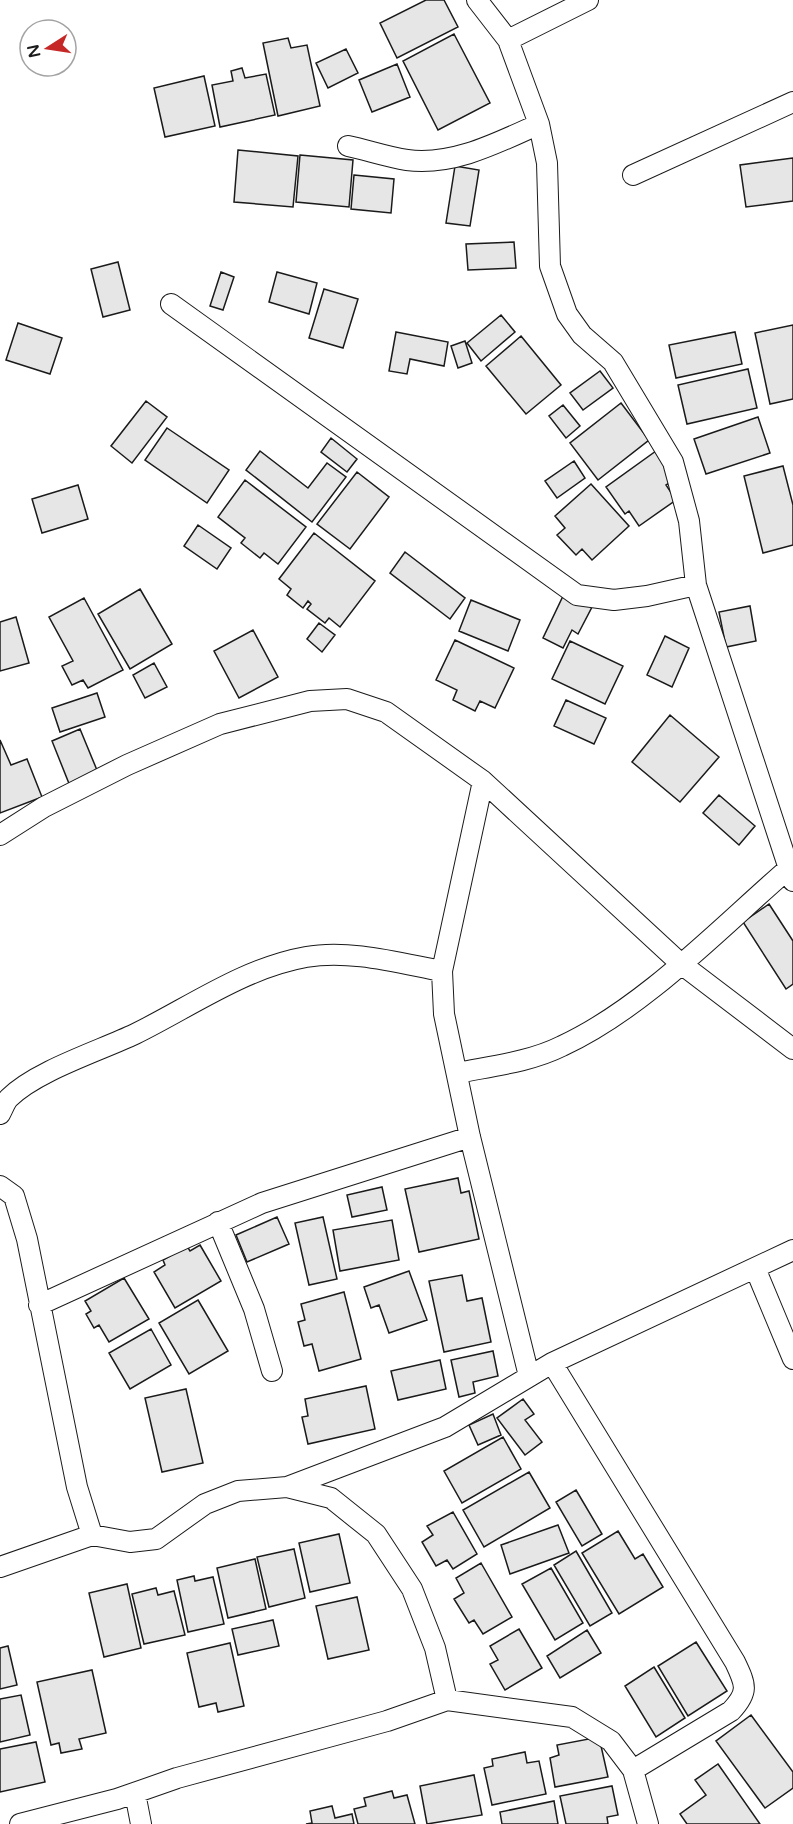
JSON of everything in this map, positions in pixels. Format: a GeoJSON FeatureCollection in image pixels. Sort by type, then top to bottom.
{"type":"FeatureCollection","features":[{"type":"Feature","properties":{"kind":"street"},"geometry":{"type":"LineString","coordinates":[[456,1073],[518,1061],[560,1047],[594,1030],[639,998],[791,875],[696,585],[689,520],[673,462],[613,362],[582,335],[567,314],[550,266],[547,163],[539,124],[507,40],[477,0]]}},
{"type":"Feature","properties":{"kind":"street"},"geometry":{"type":"LineString","coordinates":[[507,40],[588,0]]}},
{"type":"Feature","properties":{"kind":"street"},"geometry":{"type":"LineString","coordinates":[[633,175],[793,102]]}},
{"type":"Feature","properties":{"kind":"street"},"geometry":{"type":"LineString","coordinates":[[348,146],[406,160],[439,160],[489,147],[539,124]]}},
{"type":"Feature","properties":{"kind":"street"},"geometry":{"type":"LineString","coordinates":[[171,304],[577,595],[614,600],[647,596],[696,585]]}},
{"type":"Feature","properties":{"kind":"street"},"geometry":{"type":"LineString","coordinates":[[0,835],[44,807],[147,756],[220,724],[310,701],[347,699],[386,712],[483,781],[680,963],[793,1049]]}},
{"type":"Feature","properties":{"kind":"street"},"geometry":{"type":"LineString","coordinates":[[483,781],[442,971],[444,1014],[470,1137],[529,1377]]}},
{"type":"Feature","properties":{"kind":"street"},"geometry":{"type":"LineString","coordinates":[[0,1114],[8,1099],[36,1080],[135,1034],[232,983],[281,962],[309,956],[342,956],[378,959],[442,971]]}},
{"type":"Feature","properties":{"kind":"street"},"geometry":{"type":"LineString","coordinates":[[39,1305],[262,1203],[470,1137]]}},
{"type":"Feature","properties":{"kind":"street"},"geometry":{"type":"LineString","coordinates":[[0,1181],[15,1196],[27,1239],[77,1487],[92,1535]]}},
{"type":"Feature","properties":{"kind":"street"},"geometry":{"type":"LineString","coordinates":[[218,1222],[254,1309],[272,1371]]}},
{"type":"Feature","properties":{"kind":"street"},"geometry":{"type":"LineString","coordinates":[[0,1567],[92,1535],[130,1542],[156,1539],[205,1504],[238,1491],[287,1487],[445,1427],[552,1364],[793,1250]]}},
{"type":"Feature","properties":{"kind":"street"},"geometry":{"type":"LineString","coordinates":[[754,1268],[793,1359]]}},
{"type":"Feature","properties":{"kind":"street"},"geometry":{"type":"LineString","coordinates":[[552,1364],[735,1662],[745,1683],[742,1699],[731,1711],[633,1770]]}},
{"type":"Feature","properties":{"kind":"street"},"geometry":{"type":"LineString","coordinates":[[287,1487],[332,1498],[376,1534],[412,1589],[435,1648],[447,1700]]}},
{"type":"Feature","properties":{"kind":"street"},"geometry":{"type":"LineString","coordinates":[[20,1824],[135,1793],[177,1778],[387,1721],[447,1700],[572,1718],[610,1741],[633,1770],[648,1824]]}},
{"type":"Feature","properties":{"kind":"street"},"geometry":{"type":"LineString","coordinates":[[135,1793],[141,1824]]}},
{"type":"Feature","properties":{"kind":"building"},"geometry":{"type":"Polygon","coordinates":[[[426,0],[444,0],[458,27],[397,58],[380,23],[426,0]]]}},
{"type":"Feature","properties":{"kind":"building"},"geometry":{"type":"Polygon","coordinates":[[[454,34],[490,103],[438,130],[403,61],[454,34]]]}},
{"type":"Feature","properties":{"kind":"building"},"geometry":{"type":"Polygon","coordinates":[[[288,38],[291,48],[307,45],[320,106],[278,116],[263,43],[288,38]]]}},
{"type":"Feature","properties":{"kind":"building"},"geometry":{"type":"Polygon","coordinates":[[[346,49],[358,73],[328,88],[316,63],[346,49]]]}},
{"type":"Feature","properties":{"kind":"building"},"geometry":{"type":"Polygon","coordinates":[[[397,64],[410,97],[372,112],[359,80],[397,64]]]}},
{"type":"Feature","properties":{"kind":"building"},"geometry":{"type":"Polygon","coordinates":[[[242,68],[245,78],[266,74],[275,115],[220,127],[212,85],[233,81],[231,71],[242,68]]]}},
{"type":"Feature","properties":{"kind":"building"},"geometry":{"type":"Polygon","coordinates":[[[204,76],[215,126],[165,137],[154,88],[204,76]]]}},
{"type":"Feature","properties":{"kind":"building"},"geometry":{"type":"Polygon","coordinates":[[[238,150],[298,156],[293,207],[234,202],[238,150]]]}},
{"type":"Feature","properties":{"kind":"building"},"geometry":{"type":"Polygon","coordinates":[[[300,155],[353,160],[349,207],[296,202],[300,155]]]}},
{"type":"Feature","properties":{"kind":"building"},"geometry":{"type":"Polygon","coordinates":[[[793,158],[793,201],[746,207],[740,165],[793,158]]]}},
{"type":"Feature","properties":{"kind":"building"},"geometry":{"type":"Polygon","coordinates":[[[455,166],[479,170],[470,226],[446,223],[455,166]]]}},
{"type":"Feature","properties":{"kind":"building"},"geometry":{"type":"Polygon","coordinates":[[[354,175],[394,179],[391,213],[351,209],[354,175]]]}},
{"type":"Feature","properties":{"kind":"building"},"geometry":{"type":"Polygon","coordinates":[[[514,242],[516,268],[468,270],[466,244],[514,242]]]}},
{"type":"Feature","properties":{"kind":"building"},"geometry":{"type":"Polygon","coordinates":[[[118,262],[130,310],[103,317],[91,269],[118,262]]]}},
{"type":"Feature","properties":{"kind":"building"},"geometry":{"type":"Polygon","coordinates":[[[221,272],[234,277],[223,310],[210,306],[221,272]]]}},
{"type":"Feature","properties":{"kind":"building"},"geometry":{"type":"Polygon","coordinates":[[[277,272],[317,283],[309,314],[269,302],[277,272]]]}},
{"type":"Feature","properties":{"kind":"building"},"geometry":{"type":"Polygon","coordinates":[[[324,289],[358,299],[343,348],[309,338],[324,289]]]}},
{"type":"Feature","properties":{"kind":"building"},"geometry":{"type":"Polygon","coordinates":[[[501,315],[515,332],[481,361],[467,343],[501,315]]]}},
{"type":"Feature","properties":{"kind":"building"},"geometry":{"type":"Polygon","coordinates":[[[18,323],[62,338],[50,374],[6,360],[18,323]]]}},
{"type":"Feature","properties":{"kind":"building"},"geometry":{"type":"Polygon","coordinates":[[[793,325],[793,399],[770,404],[755,333],[793,325]]]}},
{"type":"Feature","properties":{"kind":"building"},"geometry":{"type":"Polygon","coordinates":[[[396,332],[448,342],[444,366],[410,359],[407,374],[389,371],[396,332]]]}},
{"type":"Feature","properties":{"kind":"building"},"geometry":{"type":"Polygon","coordinates":[[[735,332],[742,364],[676,378],[669,345],[735,332]]]}},
{"type":"Feature","properties":{"kind":"building"},"geometry":{"type":"Polygon","coordinates":[[[521,336],[561,385],[526,414],[486,366],[521,336]]]}},
{"type":"Feature","properties":{"kind":"building"},"geometry":{"type":"Polygon","coordinates":[[[465,341],[472,363],[458,368],[451,346],[465,341]]]}},
{"type":"Feature","properties":{"kind":"building"},"geometry":{"type":"Polygon","coordinates":[[[748,369],[757,408],[687,424],[678,385],[748,369]]]}},
{"type":"Feature","properties":{"kind":"building"},"geometry":{"type":"Polygon","coordinates":[[[600,371],[613,388],[583,410],[570,393],[600,371]]]}},
{"type":"Feature","properties":{"kind":"building"},"geometry":{"type":"Polygon","coordinates":[[[146,401],[167,417],[132,463],[111,446],[146,401]]]}},
{"type":"Feature","properties":{"kind":"building"},"geometry":{"type":"Polygon","coordinates":[[[621,403],[649,440],[598,480],[570,443],[621,403]]]}},
{"type":"Feature","properties":{"kind":"building"},"geometry":{"type":"Polygon","coordinates":[[[563,405],[580,426],[566,438],[549,416],[563,405]]]}},
{"type":"Feature","properties":{"kind":"building"},"geometry":{"type":"Polygon","coordinates":[[[758,417],[770,453],[706,474],[694,439],[758,417]]]}},
{"type":"Feature","properties":{"kind":"building"},"geometry":{"type":"Polygon","coordinates":[[[167,428],[229,470],[207,503],[145,460],[167,428]]]}},
{"type":"Feature","properties":{"kind":"building"},"geometry":{"type":"Polygon","coordinates":[[[331,438],[357,459],[347,472],[321,452],[331,438]]]}},
{"type":"Feature","properties":{"kind":"building"},"geometry":{"type":"Polygon","coordinates":[[[260,451],[308,488],[327,463],[346,477],[312,522],[246,470],[260,451]]]}},
{"type":"Feature","properties":{"kind":"building"},"geometry":{"type":"Polygon","coordinates":[[[656,451],[676,479],[666,485],[676,500],[639,526],[629,511],[625,514],[606,487],[656,451]]]}},
{"type":"Feature","properties":{"kind":"building"},"geometry":{"type":"Polygon","coordinates":[[[574,461],[585,478],[557,498],[545,481],[574,461]]]}},
{"type":"Feature","properties":{"kind":"building"},"geometry":{"type":"Polygon","coordinates":[[[783,466],[793,505],[793,545],[763,553],[744,476],[783,466]]]}},
{"type":"Feature","properties":{"kind":"building"},"geometry":{"type":"Polygon","coordinates":[[[357,472],[389,497],[350,549],[317,524],[357,472]]]}},
{"type":"Feature","properties":{"kind":"building"},"geometry":{"type":"Polygon","coordinates":[[[245,480],[306,527],[278,564],[264,553],[260,558],[241,543],[245,538],[218,517],[245,480]]]}},
{"type":"Feature","properties":{"kind":"building"},"geometry":{"type":"Polygon","coordinates":[[[591,484],[629,526],[592,560],[582,549],[576,555],[557,535],[565,528],[555,516],[591,484]]]}},
{"type":"Feature","properties":{"kind":"building"},"geometry":{"type":"Polygon","coordinates":[[[78,485],[88,519],[42,533],[32,499],[78,485]]]}},
{"type":"Feature","properties":{"kind":"building"},"geometry":{"type":"Polygon","coordinates":[[[198,525],[231,548],[217,569],[184,546],[198,525]]]}},
{"type":"Feature","properties":{"kind":"building"},"geometry":{"type":"Polygon","coordinates":[[[314,533],[375,581],[340,627],[329,618],[325,623],[307,609],[311,604],[308,601],[303,608],[287,595],[291,589],[279,579],[314,533]]]}},
{"type":"Feature","properties":{"kind":"building"},"geometry":{"type":"Polygon","coordinates":[[[405,552],[465,598],[450,619],[390,573],[405,552]]]}},
{"type":"Feature","properties":{"kind":"building"},"geometry":{"type":"Polygon","coordinates":[[[140,589],[172,644],[130,669],[98,614],[140,589]]]}},
{"type":"Feature","properties":{"kind":"building"},"geometry":{"type":"Polygon","coordinates":[[[564,594],[592,607],[578,634],[572,630],[563,648],[543,638],[564,594]]]}},
{"type":"Feature","properties":{"kind":"building"},"geometry":{"type":"Polygon","coordinates":[[[84,598],[123,670],[88,688],[83,680],[72,685],[62,666],[73,661],[49,617],[84,598]]]}},
{"type":"Feature","properties":{"kind":"building"},"geometry":{"type":"Polygon","coordinates":[[[471,600],[520,620],[508,651],[459,631],[471,600]]]}},
{"type":"Feature","properties":{"kind":"building"},"geometry":{"type":"Polygon","coordinates":[[[750,606],[756,641],[726,647],[719,612],[750,606]]]}},
{"type":"Feature","properties":{"kind":"building"},"geometry":{"type":"Polygon","coordinates":[[[16,617],[29,663],[0,671],[0,622],[16,617]]]}},
{"type":"Feature","properties":{"kind":"building"},"geometry":{"type":"Polygon","coordinates":[[[319,623],[335,635],[322,652],[307,639],[319,623]]]}},
{"type":"Feature","properties":{"kind":"building"},"geometry":{"type":"Polygon","coordinates":[[[253,630],[278,677],[239,698],[214,651],[253,630]]]}},
{"type":"Feature","properties":{"kind":"building"},"geometry":{"type":"Polygon","coordinates":[[[665,636],[689,648],[672,687],[647,675],[665,636]]]}},
{"type":"Feature","properties":{"kind":"building"},"geometry":{"type":"Polygon","coordinates":[[[455,640],[514,668],[495,708],[480,701],[475,711],[453,700],[457,690],[436,680],[455,640]]]}},
{"type":"Feature","properties":{"kind":"building"},"geometry":{"type":"Polygon","coordinates":[[[570,641],[623,666],[605,704],[552,679],[570,641]]]}},
{"type":"Feature","properties":{"kind":"building"},"geometry":{"type":"Polygon","coordinates":[[[154,663],[167,687],[145,698],[133,675],[154,663]]]}},
{"type":"Feature","properties":{"kind":"building"},"geometry":{"type":"Polygon","coordinates":[[[97,693],[105,717],[60,732],[52,708],[97,693]]]}},
{"type":"Feature","properties":{"kind":"building"},"geometry":{"type":"Polygon","coordinates":[[[566,700],[606,718],[594,744],[554,726],[566,700]]]}},
{"type":"Feature","properties":{"kind":"building"},"geometry":{"type":"Polygon","coordinates":[[[670,715],[719,757],[680,802],[632,762],[670,715]]]}},
{"type":"Feature","properties":{"kind":"building"},"geometry":{"type":"Polygon","coordinates":[[[80,729],[99,775],[70,786],[52,741],[80,729]]]}},
{"type":"Feature","properties":{"kind":"building"},"geometry":{"type":"Polygon","coordinates":[[[0,740],[11,765],[27,759],[42,797],[0,813],[0,740]]]}},
{"type":"Feature","properties":{"kind":"building"},"geometry":{"type":"Polygon","coordinates":[[[719,795],[755,826],[739,845],[703,813],[719,795]]]}},
{"type":"Feature","properties":{"kind":"building"},"geometry":{"type":"Polygon","coordinates":[[[769,904],[793,941],[793,984],[786,989],[743,922],[769,904]]]}},
{"type":"Feature","properties":{"kind":"building"},"geometry":{"type":"Polygon","coordinates":[[[458,1178],[461,1193],[469,1191],[479,1239],[419,1252],[405,1189],[458,1178]]]}},
{"type":"Feature","properties":{"kind":"building"},"geometry":{"type":"Polygon","coordinates":[[[382,1187],[387,1210],[352,1217],[347,1195],[382,1187]]]}},
{"type":"Feature","properties":{"kind":"building"},"geometry":{"type":"Polygon","coordinates":[[[277,1217],[289,1244],[247,1262],[236,1235],[277,1217]]]}},
{"type":"Feature","properties":{"kind":"building"},"geometry":{"type":"Polygon","coordinates":[[[323,1217],[337,1279],[309,1285],[295,1223],[323,1217]]]}},
{"type":"Feature","properties":{"kind":"building"},"geometry":{"type":"Polygon","coordinates":[[[392,1220],[399,1260],[340,1271],[333,1230],[392,1220]]]}},
{"type":"Feature","properties":{"kind":"building"},"geometry":{"type":"Polygon","coordinates":[[[200,1245],[221,1281],[175,1308],[154,1272],[165,1265],[163,1260],[187,1246],[190,1251],[200,1245]]]}},
{"type":"Feature","properties":{"kind":"building"},"geometry":{"type":"Polygon","coordinates":[[[409,1271],[427,1320],[389,1333],[379,1305],[371,1308],[364,1287],[409,1271]]]}},
{"type":"Feature","properties":{"kind":"building"},"geometry":{"type":"Polygon","coordinates":[[[462,1275],[467,1301],[482,1298],[491,1342],[444,1352],[429,1281],[462,1275]]]}},
{"type":"Feature","properties":{"kind":"building"},"geometry":{"type":"Polygon","coordinates":[[[124,1278],[149,1319],[109,1342],[99,1325],[94,1328],[86,1314],[91,1311],[85,1301],[124,1278]]]}},
{"type":"Feature","properties":{"kind":"building"},"geometry":{"type":"Polygon","coordinates":[[[344,1292],[361,1359],[319,1371],[312,1344],[304,1346],[298,1322],[305,1320],[301,1304],[344,1292]]]}},
{"type":"Feature","properties":{"kind":"building"},"geometry":{"type":"Polygon","coordinates":[[[198,1300],[228,1351],[189,1374],[159,1323],[198,1300]]]}},
{"type":"Feature","properties":{"kind":"building"},"geometry":{"type":"Polygon","coordinates":[[[151,1329],[171,1365],[130,1389],[109,1353],[151,1329]]]}},
{"type":"Feature","properties":{"kind":"building"},"geometry":{"type":"Polygon","coordinates":[[[493,1351],[498,1376],[473,1382],[475,1393],[459,1397],[451,1360],[493,1351]]]}},
{"type":"Feature","properties":{"kind":"building"},"geometry":{"type":"Polygon","coordinates":[[[440,1360],[446,1389],[398,1400],[391,1371],[440,1360]]]}},
{"type":"Feature","properties":{"kind":"building"},"geometry":{"type":"Polygon","coordinates":[[[366,1386],[375,1429],[308,1444],[302,1417],[308,1416],[305,1399],[366,1386]]]}},
{"type":"Feature","properties":{"kind":"building"},"geometry":{"type":"Polygon","coordinates":[[[186,1389],[203,1463],[162,1472],[145,1398],[186,1389]]]}},
{"type":"Feature","properties":{"kind":"building"},"geometry":{"type":"Polygon","coordinates":[[[523,1399],[534,1414],[525,1420],[542,1442],[525,1455],[497,1418],[523,1399]]]}},
{"type":"Feature","properties":{"kind":"building"},"geometry":{"type":"Polygon","coordinates":[[[493,1414],[501,1435],[478,1445],[469,1425],[493,1414]]]}},
{"type":"Feature","properties":{"kind":"building"},"geometry":{"type":"Polygon","coordinates":[[[503,1437],[521,1469],[462,1503],[444,1471],[503,1437]]]}},
{"type":"Feature","properties":{"kind":"building"},"geometry":{"type":"Polygon","coordinates":[[[529,1472],[550,1508],[484,1547],[463,1510],[529,1472]]]}},
{"type":"Feature","properties":{"kind":"building"},"geometry":{"type":"Polygon","coordinates":[[[576,1490],[602,1534],[582,1546],[556,1502],[576,1490]]]}},
{"type":"Feature","properties":{"kind":"building"},"geometry":{"type":"Polygon","coordinates":[[[453,1512],[477,1554],[453,1569],[447,1560],[436,1566],[422,1542],[433,1535],[427,1526],[453,1512]]]}},
{"type":"Feature","properties":{"kind":"building"},"geometry":{"type":"Polygon","coordinates":[[[558,1525],[569,1553],[510,1574],[501,1545],[558,1525]]]}},
{"type":"Feature","properties":{"kind":"building"},"geometry":{"type":"Polygon","coordinates":[[[618,1531],[635,1559],[643,1554],[663,1587],[619,1614],[582,1553],[618,1531]]]}},
{"type":"Feature","properties":{"kind":"building"},"geometry":{"type":"Polygon","coordinates":[[[339,1534],[350,1583],[310,1592],[299,1543],[339,1534]]]}},
{"type":"Feature","properties":{"kind":"building"},"geometry":{"type":"Polygon","coordinates":[[[294,1549],[305,1598],[269,1607],[257,1557],[294,1549]]]}},
{"type":"Feature","properties":{"kind":"building"},"geometry":{"type":"Polygon","coordinates":[[[576,1551],[612,1613],[590,1626],[554,1565],[576,1551]]]}},
{"type":"Feature","properties":{"kind":"building"},"geometry":{"type":"Polygon","coordinates":[[[255,1559],[266,1609],[228,1618],[217,1568],[255,1559]]]}},
{"type":"Feature","properties":{"kind":"building"},"geometry":{"type":"Polygon","coordinates":[[[481,1563],[512,1617],[483,1634],[474,1620],[469,1623],[454,1599],[464,1593],[456,1578],[481,1563]]]}},
{"type":"Feature","properties":{"kind":"building"},"geometry":{"type":"Polygon","coordinates":[[[551,1568],[583,1623],[555,1640],[522,1584],[551,1568]]]}},
{"type":"Feature","properties":{"kind":"building"},"geometry":{"type":"Polygon","coordinates":[[[194,1576],[195,1581],[213,1577],[224,1624],[188,1632],[177,1580],[194,1576]]]}},
{"type":"Feature","properties":{"kind":"building"},"geometry":{"type":"Polygon","coordinates":[[[127,1584],[141,1648],[104,1657],[89,1593],[127,1584]]]}},
{"type":"Feature","properties":{"kind":"building"},"geometry":{"type":"Polygon","coordinates":[[[156,1588],[158,1595],[174,1591],[185,1635],[144,1644],[132,1594],[156,1588]]]}},
{"type":"Feature","properties":{"kind":"building"},"geometry":{"type":"Polygon","coordinates":[[[357,1597],[369,1650],[328,1659],[316,1606],[357,1597]]]}},
{"type":"Feature","properties":{"kind":"building"},"geometry":{"type":"Polygon","coordinates":[[[273,1620],[279,1646],[238,1655],[232,1629],[273,1620]]]}},
{"type":"Feature","properties":{"kind":"building"},"geometry":{"type":"Polygon","coordinates":[[[519,1629],[542,1668],[505,1690],[490,1664],[498,1660],[490,1646],[519,1629]]]}},
{"type":"Feature","properties":{"kind":"building"},"geometry":{"type":"Polygon","coordinates":[[[587,1630],[601,1653],[560,1678],[547,1656],[587,1630]]]}},
{"type":"Feature","properties":{"kind":"building"},"geometry":{"type":"Polygon","coordinates":[[[696,1642],[727,1691],[688,1716],[658,1666],[696,1642]]]}},
{"type":"Feature","properties":{"kind":"building"},"geometry":{"type":"Polygon","coordinates":[[[230,1643],[244,1706],[218,1712],[216,1703],[199,1707],[187,1653],[230,1643]]]}},
{"type":"Feature","properties":{"kind":"building"},"geometry":{"type":"Polygon","coordinates":[[[8,1646],[17,1685],[0,1689],[0,1648],[8,1646]]]}},
{"type":"Feature","properties":{"kind":"building"},"geometry":{"type":"Polygon","coordinates":[[[654,1667],[685,1718],[656,1737],[625,1686],[654,1667]]]}},
{"type":"Feature","properties":{"kind":"building"},"geometry":{"type":"Polygon","coordinates":[[[92,1670],[106,1733],[79,1739],[82,1749],[61,1753],[59,1743],[51,1745],[37,1682],[92,1670]]]}},
{"type":"Feature","properties":{"kind":"building"},"geometry":{"type":"Polygon","coordinates":[[[21,1695],[30,1735],[0,1742],[0,1699],[21,1695]]]}},
{"type":"Feature","properties":{"kind":"building"},"geometry":{"type":"Polygon","coordinates":[[[751,1715],[793,1772],[793,1788],[765,1808],[716,1741],[751,1715]]]}},
{"type":"Feature","properties":{"kind":"building"},"geometry":{"type":"Polygon","coordinates":[[[599,1737],[608,1777],[555,1787],[550,1758],[559,1755],[557,1745],[599,1737]]]}},
{"type":"Feature","properties":{"kind":"building"},"geometry":{"type":"Polygon","coordinates":[[[36,1742],[45,1782],[0,1792],[0,1749],[36,1742]]]}},
{"type":"Feature","properties":{"kind":"building"},"geometry":{"type":"Polygon","coordinates":[[[525,1752],[527,1763],[539,1761],[546,1794],[492,1805],[484,1768],[493,1766],[492,1759],[525,1752]]]}},
{"type":"Feature","properties":{"kind":"building"},"geometry":{"type":"Polygon","coordinates":[[[718,1764],[760,1824],[687,1824],[680,1814],[706,1795],[695,1780],[718,1764]]]}},
{"type":"Feature","properties":{"kind":"building"},"geometry":{"type":"Polygon","coordinates":[[[474,1775],[482,1815],[427,1824],[420,1786],[474,1775]]]}},
{"type":"Feature","properties":{"kind":"building"},"geometry":{"type":"Polygon","coordinates":[[[612,1786],[618,1815],[607,1817],[608,1824],[566,1824],[560,1796],[612,1786]]]}},
{"type":"Feature","properties":{"kind":"building"},"geometry":{"type":"Polygon","coordinates":[[[392,1791],[394,1798],[407,1795],[415,1824],[358,1824],[354,1809],[366,1806],[364,1798],[392,1791]]]}},
{"type":"Feature","properties":{"kind":"building"},"geometry":{"type":"Polygon","coordinates":[[[554,1801],[558,1824],[502,1824],[500,1812],[554,1801]]]}},
{"type":"Feature","properties":{"kind":"building"},"geometry":{"type":"Polygon","coordinates":[[[332,1806],[335,1818],[352,1814],[354,1824],[306,1824],[312,1823],[310,1811],[332,1806]]]}}]}
